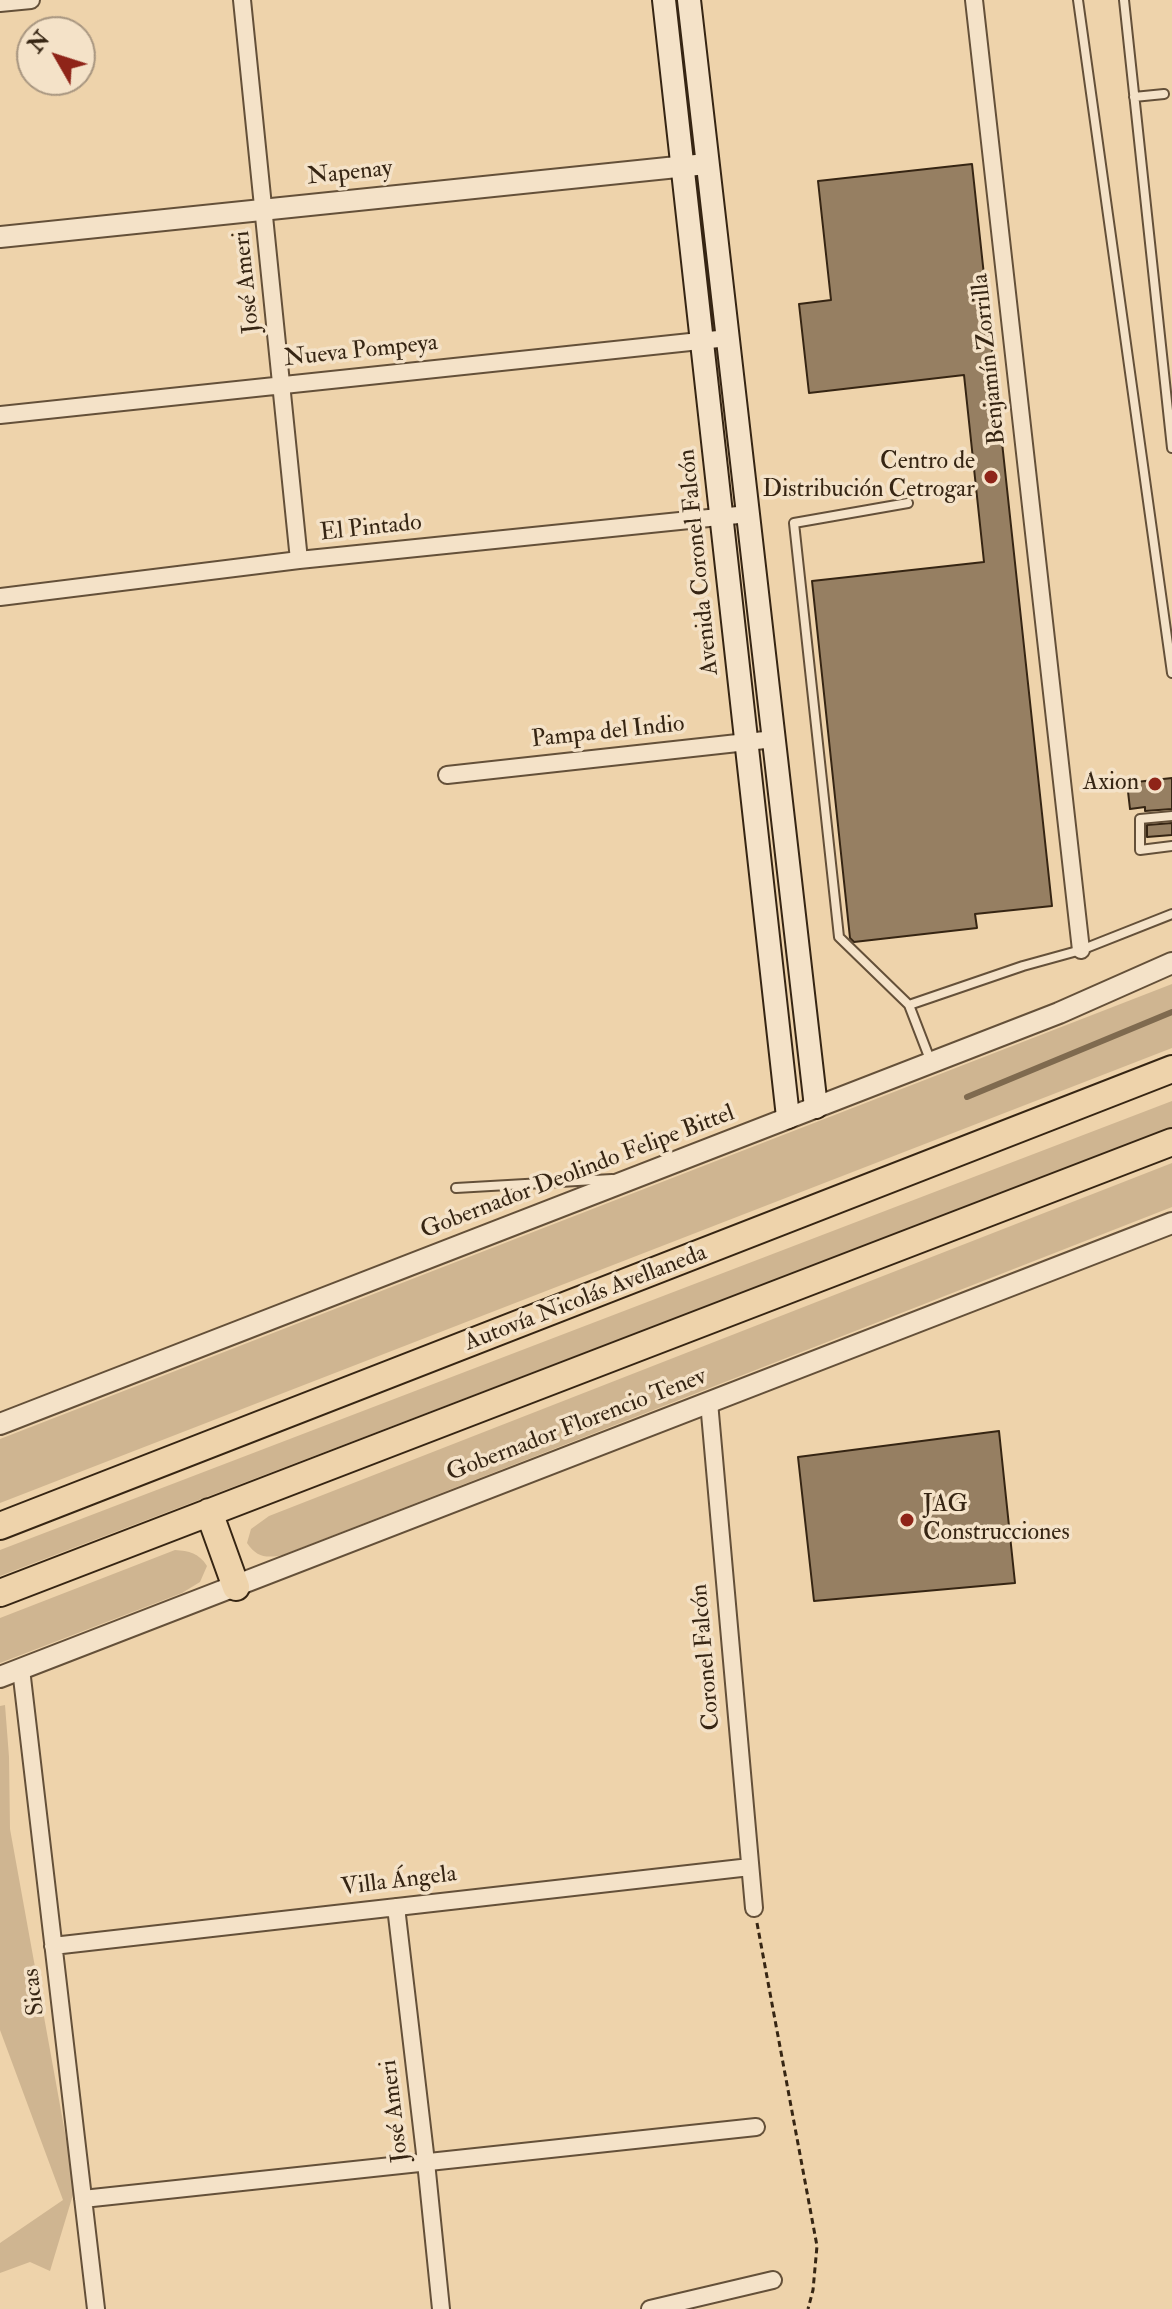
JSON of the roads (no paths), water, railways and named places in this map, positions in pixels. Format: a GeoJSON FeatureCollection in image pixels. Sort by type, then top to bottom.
{"type":"FeatureCollection","features":[{"type":"Feature","properties":{"kind":"highway","name":"Autovía Nicolás Avellaneda"},"geometry":{"type":"LineString","coordinates":[[0,1526],[1172,1069]]}},
{"type":"Feature","properties":{"kind":"highway"},"geometry":{"type":"LineString","coordinates":[[0,1593],[1172,1142]]}},
{"type":"Feature","properties":{"kind":"highway"},"geometry":{"type":"LineString","coordinates":[[209,1512],[236,1587]]}},
{"type":"Feature","properties":{"kind":"main road","name":"Avenida Coronel Falcón"},"geometry":{"type":"LineString","coordinates":[[664,0],[788,1117]]}},
{"type":"Feature","properties":{"kind":"main road"},"geometry":{"type":"LineString","coordinates":[[689,0],[816,1107]]}},
{"type":"Feature","properties":{"kind":"street"},"geometry":{"type":"LineString","coordinates":[[0,3],[31,0]]}},
{"type":"Feature","properties":{"kind":"street","name":"José Ameri"},"geometry":{"type":"LineString","coordinates":[[242,0],[299,560]]}},
{"type":"Feature","properties":{"kind":"street","name":"Benjamín Zorrilla"},"geometry":{"type":"LineString","coordinates":[[974,0],[1081,950]]}},
{"type":"Feature","properties":{"kind":"street","name":"Napenay"},"geometry":{"type":"LineString","coordinates":[[0,237],[706,164]]}},
{"type":"Feature","properties":{"kind":"street","name":"Nueva Pompeya"},"geometry":{"type":"LineString","coordinates":[[0,415],[728,338]]}},
{"type":"Feature","properties":{"kind":"street","name":"El Pintado"},"geometry":{"type":"LineString","coordinates":[[0,597],[299,560],[748,514]]}},
{"type":"Feature","properties":{"kind":"street","name":"Pampa del Indio"},"geometry":{"type":"LineString","coordinates":[[447,775],[774,739]]}},
{"type":"Feature","properties":{"kind":"street","name":"Gobernador Deolindo Felipe Bittel"},"geometry":{"type":"LineString","coordinates":[[0,1424],[1059,1013],[1172,963]]}},
{"type":"Feature","properties":{"kind":"street","name":"Gobernador Florencio Tenev"},"geometry":{"type":"LineString","coordinates":[[0,1677],[1172,1223]]}},
{"type":"Feature","properties":{"kind":"street","name":"Coronel Falcón"},"geometry":{"type":"LineString","coordinates":[[709,1402],[754,1908]]}},
{"type":"Feature","properties":{"kind":"street","name":"Sicas"},"geometry":{"type":"LineString","coordinates":[[21,1669],[96,2309]]}},
{"type":"Feature","properties":{"kind":"street","name":"Villa Ángela"},"geometry":{"type":"LineString","coordinates":[[53,1946],[750,1867]]}},
{"type":"Feature","properties":{"kind":"street","name":"José Ameri"},"geometry":{"type":"LineString","coordinates":[[396,1907],[441,2309]]}},
{"type":"Feature","properties":{"kind":"street"},"geometry":{"type":"LineString","coordinates":[[83,2199],[756,2127]]}},
{"type":"Feature","properties":{"kind":"street"},"geometry":{"type":"LineString","coordinates":[[650,2309],[773,2280]]}},
{"type":"Feature","properties":{"kind":"lane"},"geometry":{"type":"LineString","coordinates":[[1078,0],[1172,673]]}},
{"type":"Feature","properties":{"kind":"lane"},"geometry":{"type":"LineString","coordinates":[[1124,0],[1172,448]]}},
{"type":"Feature","properties":{"kind":"lane"},"geometry":{"type":"LineString","coordinates":[[1134,97],[1164,94]]}},
{"type":"Feature","properties":{"kind":"lane"},"geometry":{"type":"LineString","coordinates":[[908,503],[794,523],[839,937],[909,1005],[931,1063]]}},
{"type":"Feature","properties":{"kind":"lane"},"geometry":{"type":"LineString","coordinates":[[1172,816],[1140,819],[1140,850],[1172,846]]}},
{"type":"Feature","properties":{"kind":"lane"},"geometry":{"type":"LineString","coordinates":[[909,1005],[1023,966],[1081,950],[1172,914]]}},
{"type":"Feature","properties":{"kind":"lane"},"geometry":{"type":"LineString","coordinates":[[456,1188],[640,1177]]}},
{"type":"Feature","properties":{"kind":"waterway"},"geometry":{"type":"LineString","coordinates":[[967,1097],[1172,1012]]}},
{"type":"Feature","properties":{"kind":"place","name":"Centro de Distribución Cetrogar"},"geometry":{"type":"Point","coordinates":[991,477]}},
{"type":"Feature","properties":{"kind":"place","name":"Axion"},"geometry":{"type":"Point","coordinates":[1155,784]}},
{"type":"Feature","properties":{"kind":"place","name":"JAG Construcciones"},"geometry":{"type":"Point","coordinates":[907,1520]}}]}
